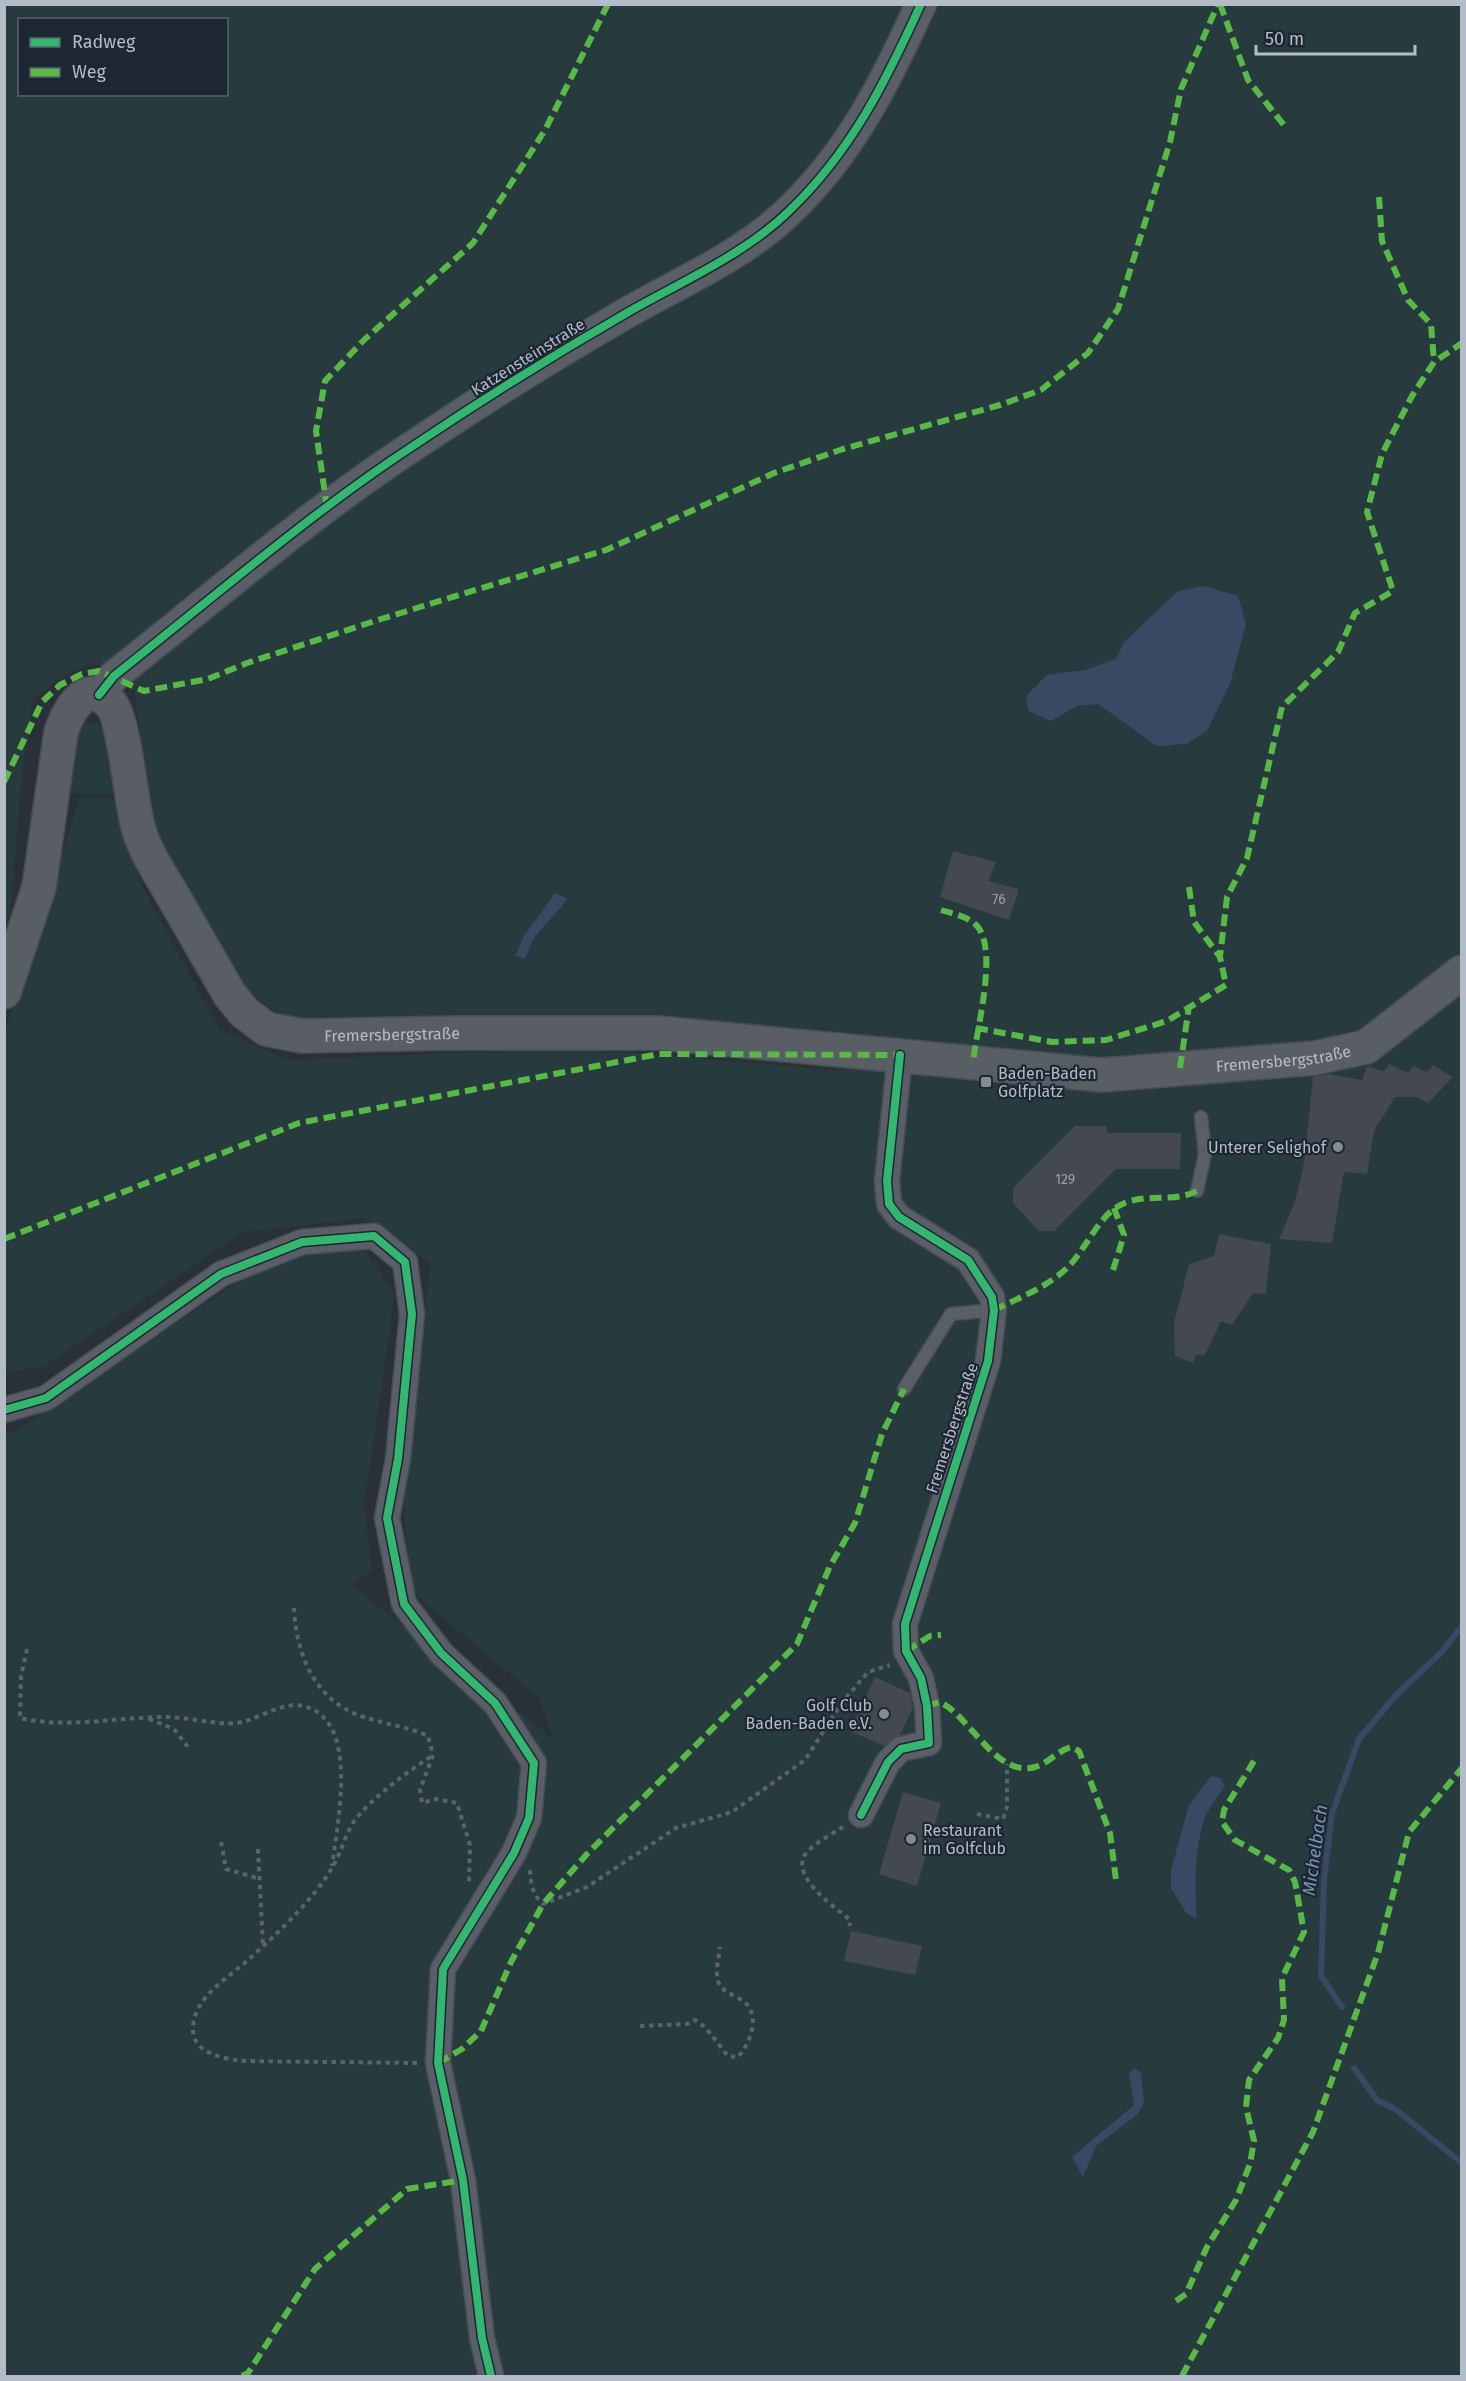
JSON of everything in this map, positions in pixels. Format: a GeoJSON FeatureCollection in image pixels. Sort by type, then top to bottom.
{"type":"FeatureCollection","features":[{"type":"Feature","properties":{"kind":"main road"},"geometry":{"type":"LineString","coordinates":[[4,993],[39,886],[61,732],[69,710],[78,700],[88,695],[99,695]]}},
{"type":"Feature","properties":{"kind":"main road","name":"Fremersbergstraße"},"geometry":{"type":"LineString","coordinates":[[99,695],[112,703],[119,720],[133,807],[148,853],[230,995],[244,1012],[266,1029],[302,1036],[659,1033],[1102,1075],[1315,1058],[1365,1047],[1461,972]]}},
{"type":"Feature","properties":{"kind":"street","name":"Katzensteinstraße"},"geometry":{"type":"LineString","coordinates":[[99,695],[114,676],[327,508],[412,446],[543,361],[748,244],[788,212],[833,164],[885,82],[921,4]]}},
{"type":"Feature","properties":{"kind":"street","name":"Fremersbergstraße"},"geometry":{"type":"LineString","coordinates":[[861,1815],[888,1762],[901,1749],[929,1743],[927,1706],[921,1678],[906,1651],[905,1624],[988,1361],[994,1310],[992,1297],[968,1260],[899,1217],[889,1204],[887,1181],[900,1055]]}},
{"type":"Feature","properties":{"kind":"street"},"geometry":{"type":"LineString","coordinates":[[4,1410],[46,1398],[221,1274],[302,1242],[374,1236],[405,1262],[412,1314],[398,1459],[387,1518],[404,1604],[441,1653],[495,1702],[534,1763],[529,1818],[514,1853],[443,1970],[438,2063],[464,2180],[482,2338],[491,2376]]}},
{"type":"Feature","properties":{"kind":"lane"},"geometry":{"type":"LineString","coordinates":[[1197,1191],[1205,1154],[1201,1117]]}},
{"type":"Feature","properties":{"kind":"lane"},"geometry":{"type":"LineString","coordinates":[[903,1389],[951,1314],[994,1310]]}},
{"type":"Feature","properties":{"kind":"path"},"geometry":{"type":"LineString","coordinates":[[294,1608],[295,1634],[306,1666],[328,1696],[343,1709],[362,1717],[413,1729],[428,1737],[433,1755],[420,1790],[422,1803],[436,1799],[457,1803],[470,1845],[469,1884],[483,1904]]}},
{"type":"Feature","properties":{"kind":"path"},"geometry":{"type":"LineString","coordinates":[[27,1649],[21,1676],[20,1718],[72,1723],[166,1717],[237,1723],[288,1707],[302,1706],[318,1713],[332,1726],[340,1751],[340,1798],[331,1869]]}},
{"type":"Feature","properties":{"kind":"path"},"geometry":{"type":"LineString","coordinates":[[514,1853],[520,1850],[530,1860],[531,1885],[536,1897],[543,1904],[587,1887],[676,1828],[732,1812],[805,1760],[841,1704],[868,1672],[911,1659]]}},
{"type":"Feature","properties":{"kind":"path"},"geometry":{"type":"LineString","coordinates":[[146,1718],[174,1729],[189,1747]]}},
{"type":"Feature","properties":{"kind":"path"},"geometry":{"type":"LineString","coordinates":[[433,1755],[390,1784],[356,1817],[331,1869],[280,1931],[209,1993],[196,2013],[193,2030],[198,2043],[213,2056],[241,2061],[438,2063]]}},
{"type":"Feature","properties":{"kind":"path"},"geometry":{"type":"LineString","coordinates":[[977,1814],[1003,1819],[1007,1807],[1007,1764]]}},
{"type":"Feature","properties":{"kind":"path"},"geometry":{"type":"LineString","coordinates":[[850,1926],[849,1919],[805,1878],[801,1868],[803,1857],[809,1850],[861,1815]]}},
{"type":"Feature","properties":{"kind":"path"},"geometry":{"type":"LineString","coordinates":[[221,1842],[226,1869],[260,1879]]}},
{"type":"Feature","properties":{"kind":"path"},"geometry":{"type":"LineString","coordinates":[[258,1849],[263,1947]]}},
{"type":"Feature","properties":{"kind":"path"},"geometry":{"type":"LineString","coordinates":[[640,2026],[687,2024],[695,2020],[705,2027],[728,2056],[738,2057],[750,2040],[752,2014],[746,2002],[724,1990],[718,1981],[720,1947]]}},
{"type":"Feature","properties":{"kind":"green space"},"geometry":{"type":"Polygon","coordinates":[[[5,5],[1461,5],[1461,2376],[5,2376],[5,1433],[13,1433],[244,1278],[313,1250],[364,1250],[395,1293],[364,1506],[372,1571],[351,1585],[555,1740],[539,1698],[409,1589],[404,1505],[430,1264],[366,1218],[243,1232],[43,1367],[5,1372],[5,1032],[80,797],[114,799],[142,887],[219,1029],[288,1060],[571,1048],[844,1071],[858,1039],[301,1022],[274,1011],[248,990],[195,911],[152,818],[132,674],[100,665],[78,668],[33,699],[22,777],[10,913],[5,927],[5,5]]]}},
{"type":"Feature","properties":{"kind":"green space"},"geometry":{"type":"Polygon","coordinates":[[[86,723],[97,724],[106,729],[118,795],[68,793],[76,737],[86,723]]]}},
{"type":"Feature","properties":{"kind":"water"},"geometry":{"type":"Polygon","coordinates":[[[1204,586],[1238,596],[1246,624],[1230,684],[1207,731],[1186,744],[1157,746],[1098,704],[1077,706],[1051,721],[1028,711],[1026,696],[1047,675],[1085,670],[1116,659],[1124,642],[1178,591],[1204,586]]]}},
{"type":"Feature","properties":{"kind":"water"},"geometry":{"type":"Polygon","coordinates":[[[555,893],[568,899],[534,938],[525,958],[515,956],[524,936],[555,893]]]}},
{"type":"Feature","properties":{"kind":"water"},"geometry":{"type":"Polygon","coordinates":[[[1211,1776],[1220,1778],[1225,1786],[1205,1817],[1199,1840],[1196,1867],[1197,1919],[1186,1913],[1171,1888],[1171,1870],[1189,1805],[1211,1776]]]}},
{"type":"Feature","properties":{"kind":"water"},"geometry":{"type":"Polygon","coordinates":[[[1134,2068],[1141,2072],[1144,2103],[1138,2114],[1096,2146],[1083,2177],[1072,2157],[1134,2105],[1129,2074],[1134,2068]]]}},
{"type":"Feature","properties":{"kind":"building"},"geometry":{"type":"Polygon","coordinates":[[[953,851],[996,862],[988,881],[1019,889],[1009,920],[940,897],[953,851]]]}},
{"type":"Feature","properties":{"kind":"building","name":"Unterer Selighof"},"geometry":{"type":"Polygon","coordinates":[[[1389,1064],[1408,1073],[1413,1066],[1427,1072],[1433,1065],[1453,1077],[1428,1103],[1416,1097],[1395,1097],[1374,1131],[1367,1174],[1344,1172],[1332,1243],[1279,1239],[1295,1202],[1304,1163],[1313,1077],[1328,1074],[1362,1080],[1367,1066],[1384,1071],[1389,1064]]]}},
{"type":"Feature","properties":{"kind":"building"},"geometry":{"type":"Polygon","coordinates":[[[1075,1126],[1106,1126],[1108,1133],[1181,1133],[1180,1169],[1116,1169],[1054,1231],[1039,1231],[1013,1203],[1013,1188],[1075,1126]]]}},
{"type":"Feature","properties":{"kind":"building"},"geometry":{"type":"Polygon","coordinates":[[[1219,1234],[1271,1244],[1266,1294],[1253,1293],[1232,1325],[1221,1321],[1205,1355],[1196,1355],[1193,1363],[1175,1356],[1174,1323],[1189,1264],[1214,1256],[1219,1234]]]}},
{"type":"Feature","properties":{"kind":"building","name":"Golf Club Baden-Baden e.V."},"geometry":{"type":"Polygon","coordinates":[[[875,1677],[910,1693],[913,1708],[900,1735],[884,1746],[850,1731],[875,1677]]]}},
{"type":"Feature","properties":{"kind":"building"},"geometry":{"type":"Polygon","coordinates":[[[903,1792],[941,1803],[917,1886],[879,1874],[903,1792]]]}},
{"type":"Feature","properties":{"kind":"building"},"geometry":{"type":"Polygon","coordinates":[[[851,1931],[922,1946],[915,1975],[844,1961],[851,1931]]]}},
{"type":"Feature","properties":{"kind":"waterway","name":"Michelbach"},"geometry":{"type":"LineString","coordinates":[[1342,2007],[1321,1976],[1324,1879],[1332,1814],[1359,1739],[1397,1694],[1441,1653],[1462,1626]]}},
{"type":"Feature","properties":{"kind":"waterway","name":"Michelbach"},"geometry":{"type":"LineString","coordinates":[[1354,2068],[1377,2100],[1395,2109],[1462,2163]]}},
{"type":"Feature","properties":{"kind":"marked path"},"geometry":{"type":"LineString","coordinates":[[327,508],[316,431],[325,381],[365,339],[473,243],[545,130],[608,4]]}},
{"type":"Feature","properties":{"kind":"marked path"},"geometry":{"type":"LineString","coordinates":[[4,782],[42,702],[60,685],[82,674],[99,671],[144,691],[208,679],[247,663],[381,619],[606,550],[774,473],[843,449],[1000,405],[1041,390],[1088,353],[1118,309],[1170,142],[1181,89],[1218,4]]}},
{"type":"Feature","properties":{"kind":"marked path"},"geometry":{"type":"LineString","coordinates":[[1220,4],[1248,80],[1287,129]]}},
{"type":"Feature","properties":{"kind":"marked path"},"geometry":{"type":"LineString","coordinates":[[1379,197],[1382,241],[1408,300],[1431,324],[1434,362]]}},
{"type":"Feature","properties":{"kind":"marked path"},"geometry":{"type":"LineString","coordinates":[[976,1028],[1052,1042],[1106,1040],[1167,1021],[1226,985],[1220,957],[1227,897],[1247,858],[1282,707],[1338,652],[1355,613],[1393,591],[1367,512],[1382,454],[1412,396],[1434,362],[1462,343]]}},
{"type":"Feature","properties":{"kind":"marked path"},"geometry":{"type":"LineString","coordinates":[[1189,887],[1194,922],[1220,957]]}},
{"type":"Feature","properties":{"kind":"marked path"},"geometry":{"type":"LineString","coordinates":[[941,910],[970,920],[978,927],[984,939],[986,973],[973,1063]]}},
{"type":"Feature","properties":{"kind":"marked path"},"geometry":{"type":"LineString","coordinates":[[1180,1068],[1189,1006]]}},
{"type":"Feature","properties":{"kind":"marked path"},"geometry":{"type":"LineString","coordinates":[[4,1239],[299,1123],[659,1054],[900,1055]]}},
{"type":"Feature","properties":{"kind":"marked path"},"geometry":{"type":"LineString","coordinates":[[994,1310],[1032,1292],[1059,1275],[1073,1261],[1104,1219],[1117,1207],[1127,1202],[1147,1198],[1177,1197],[1197,1191]]}},
{"type":"Feature","properties":{"kind":"marked path"},"geometry":{"type":"LineString","coordinates":[[1113,1270],[1124,1235],[1114,1208]]}},
{"type":"Feature","properties":{"kind":"marked path"},"geometry":{"type":"LineString","coordinates":[[438,2063],[462,2049],[481,2031],[511,1962],[543,1904],[587,1854],[797,1644],[830,1566],[855,1523],[882,1434],[904,1389]]}},
{"type":"Feature","properties":{"kind":"marked path"},"geometry":{"type":"LineString","coordinates":[[906,1651],[930,1636],[941,1635]]}},
{"type":"Feature","properties":{"kind":"marked path"},"geometry":{"type":"LineString","coordinates":[[927,1706],[940,1702],[962,1720],[996,1755],[1008,1764],[1021,1768],[1035,1767],[1045,1763],[1061,1751],[1071,1747],[1079,1751],[1110,1833],[1116,1880]]}},
{"type":"Feature","properties":{"kind":"marked path"},"geometry":{"type":"LineString","coordinates":[[1176,2301],[1186,2294],[1207,2247],[1236,2200],[1250,2164],[1254,2141],[1246,2107],[1249,2080],[1278,2038],[1284,2020],[1282,1978],[1304,1932],[1295,1882],[1289,1870],[1235,1840],[1222,1822],[1224,1810],[1254,1761]]}},
{"type":"Feature","properties":{"kind":"marked path"},"geometry":{"type":"LineString","coordinates":[[1182,2376],[1313,2132],[1378,1953],[1409,1832],[1462,1768]]}},
{"type":"Feature","properties":{"kind":"marked path"},"geometry":{"type":"LineString","coordinates":[[242,2376],[248,2373],[315,2269],[407,2189],[463,2180]]}},
{"type":"Feature","properties":{"kind":"cycle path"},"geometry":{"type":"LineString","coordinates":[[99,695],[114,676],[338,498],[522,376],[630,311],[713,266],[772,226],[811,188],[849,140],[880,88],[921,4]]}},
{"type":"Feature","properties":{"kind":"cycle path"},"geometry":{"type":"LineString","coordinates":[[861,1815],[888,1762],[901,1749],[929,1743],[927,1706],[921,1678],[906,1651],[905,1624],[988,1361],[994,1310],[992,1297],[968,1260],[899,1217],[889,1204],[887,1181],[900,1055]]}},
{"type":"Feature","properties":{"kind":"cycle path"},"geometry":{"type":"LineString","coordinates":[[4,1410],[46,1398],[221,1274],[302,1242],[374,1236],[405,1262],[412,1314],[398,1459],[387,1518],[404,1604],[441,1653],[495,1703],[534,1763],[529,1818],[514,1853],[443,1969],[438,2063],[463,2180],[482,2338],[491,2376]]}},
{"type":"Feature","properties":{"kind":"place","name":"Baden-Baden Golfplatz"},"geometry":{"type":"Point","coordinates":[986,1082]}},
{"type":"Feature","properties":{"kind":"place","name":"Unterer Selighof"},"geometry":{"type":"Point","coordinates":[1338,1147]}},
{"type":"Feature","properties":{"kind":"place","name":"Golf Club Baden-Baden e.V."},"geometry":{"type":"Point","coordinates":[884,1714]}},
{"type":"Feature","properties":{"kind":"place","name":"Restaurant im Golfclub"},"geometry":{"type":"Point","coordinates":[911,1839]}}]}
